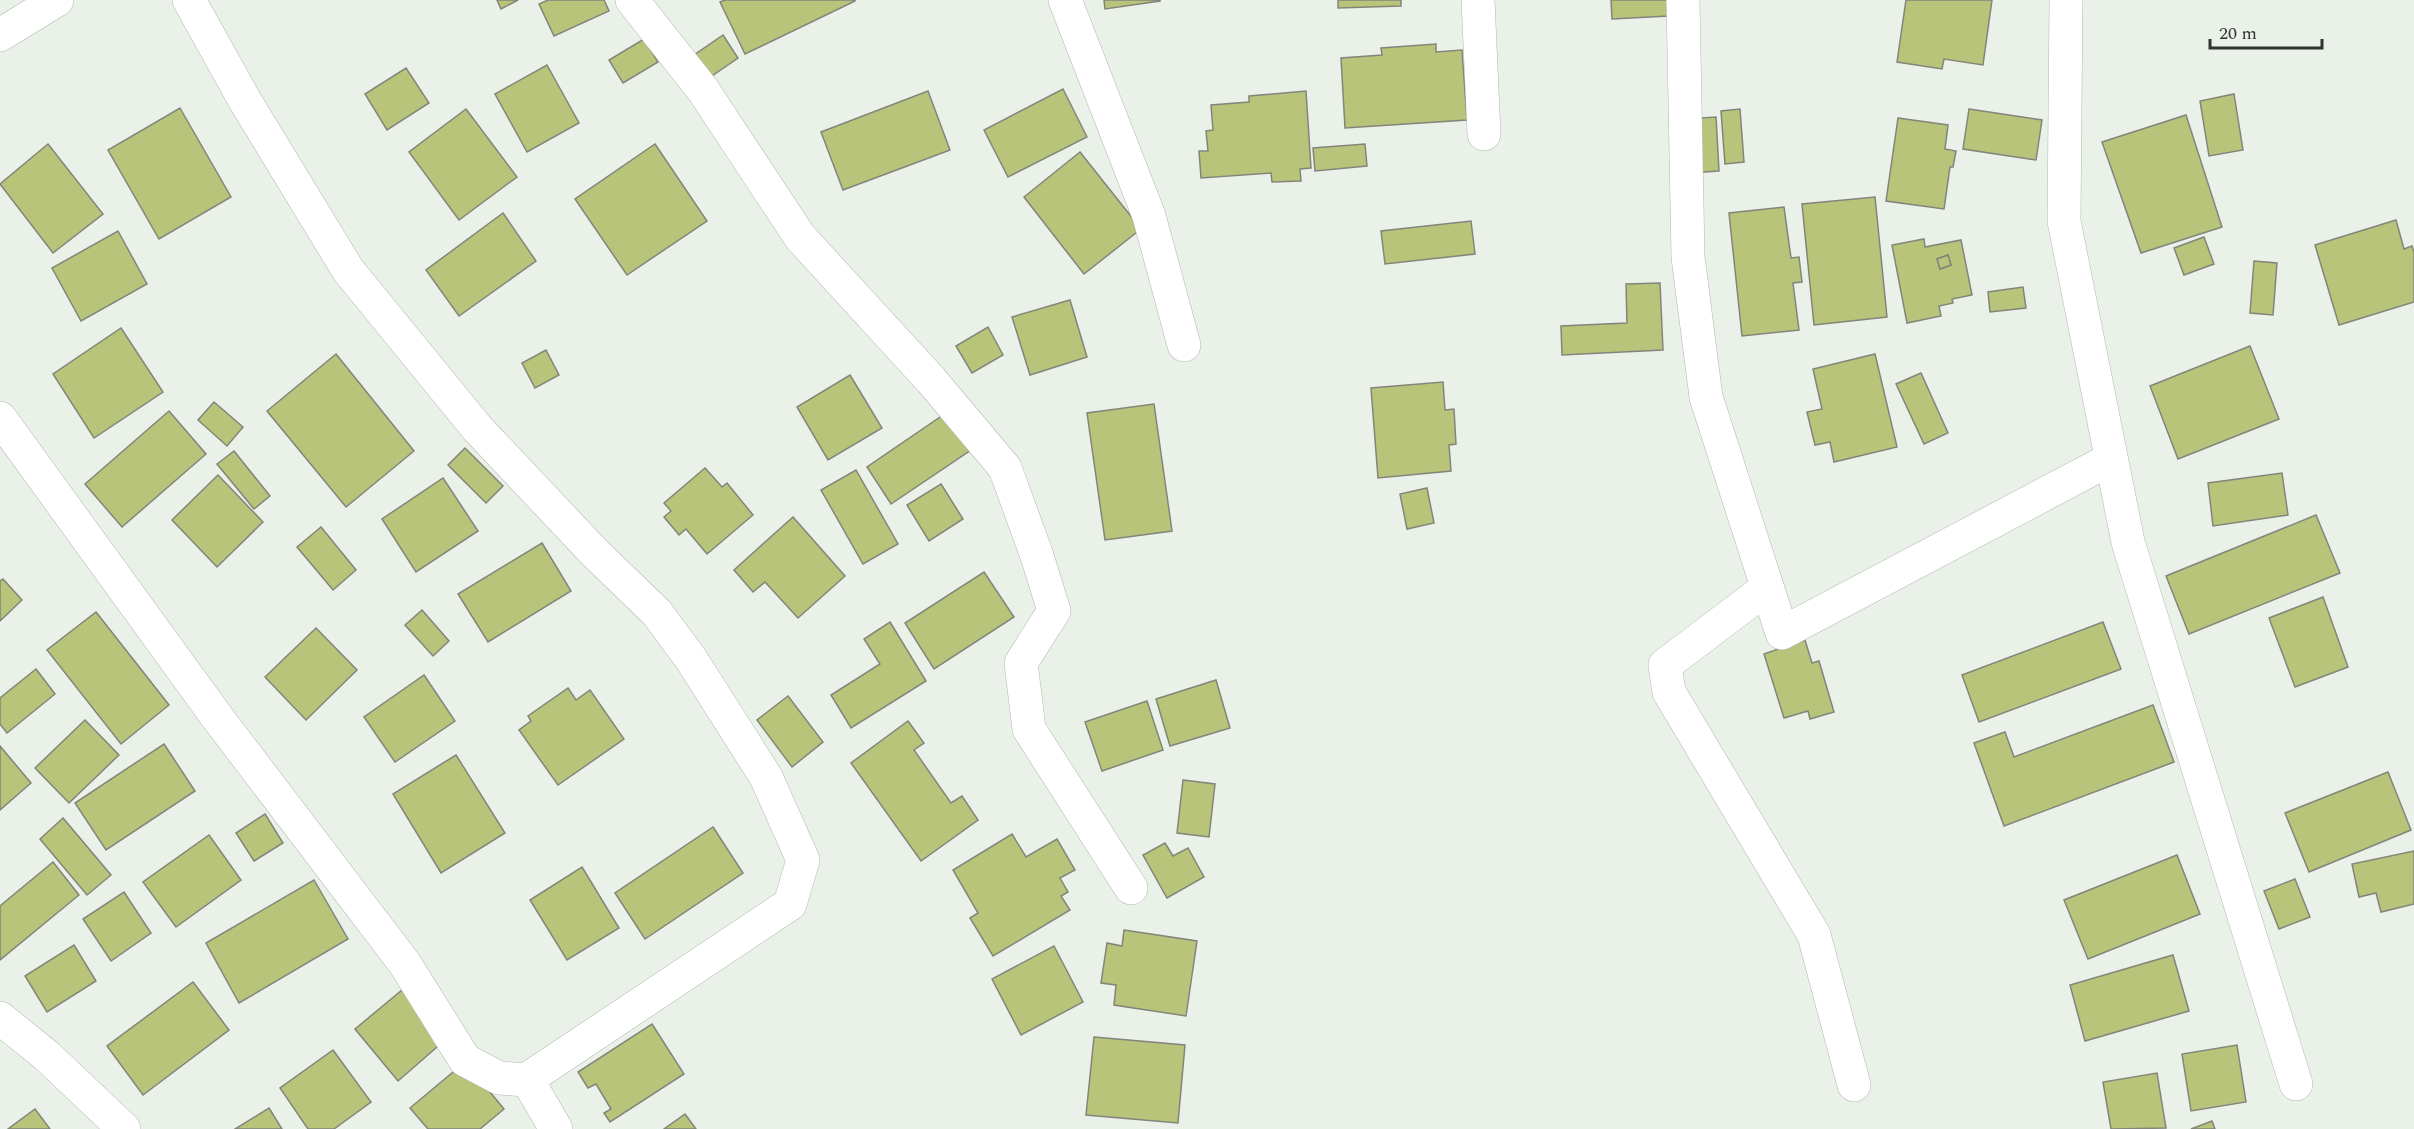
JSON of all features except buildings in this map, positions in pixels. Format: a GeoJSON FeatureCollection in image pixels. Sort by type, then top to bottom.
{"type":"FeatureCollection","features":[{"type":"Feature","properties":{"kind":"street"},"geometry":{"type":"LineString","coordinates":[[0,35],[57,0]]}},
{"type":"Feature","properties":{"kind":"street"},"geometry":{"type":"LineString","coordinates":[[0,418],[217,717],[405,964],[465,1060],[499,1078],[527,1079],[790,904],[803,860],[766,777],[691,659],[657,613],[594,552],[477,428],[348,270],[244,99],[193,8],[168,0]]}},
{"type":"Feature","properties":{"kind":"street"},"geometry":{"type":"LineString","coordinates":[[632,0],[703,90],[800,237],[931,380],[1005,468],[1054,611],[1022,663],[1029,729],[1131,888]]}},
{"type":"Feature","properties":{"kind":"street"},"geometry":{"type":"LineString","coordinates":[[1065,0],[1149,216],[1184,345]]}},
{"type":"Feature","properties":{"kind":"street"},"geometry":{"type":"LineString","coordinates":[[1478,0],[1484,134]]}},
{"type":"Feature","properties":{"kind":"street"},"geometry":{"type":"LineString","coordinates":[[1683,0],[1688,257],[1706,397],[1782,633],[2111,459]]}},
{"type":"Feature","properties":{"kind":"street"},"geometry":{"type":"LineString","coordinates":[[2066,0],[2064,221],[2128,542],[2296,1083]]}},
{"type":"Feature","properties":{"kind":"street"},"geometry":{"type":"LineString","coordinates":[[1767,588],[1665,665],[1669,692],[1814,935],[1854,1085]]}},
{"type":"Feature","properties":{"kind":"street"},"geometry":{"type":"LineString","coordinates":[[0,1018],[47,1056],[124,1129]]}},
{"type":"Feature","properties":{"kind":"street"},"geometry":{"type":"LineString","coordinates":[[527,1079],[556,1129]]}}]}
